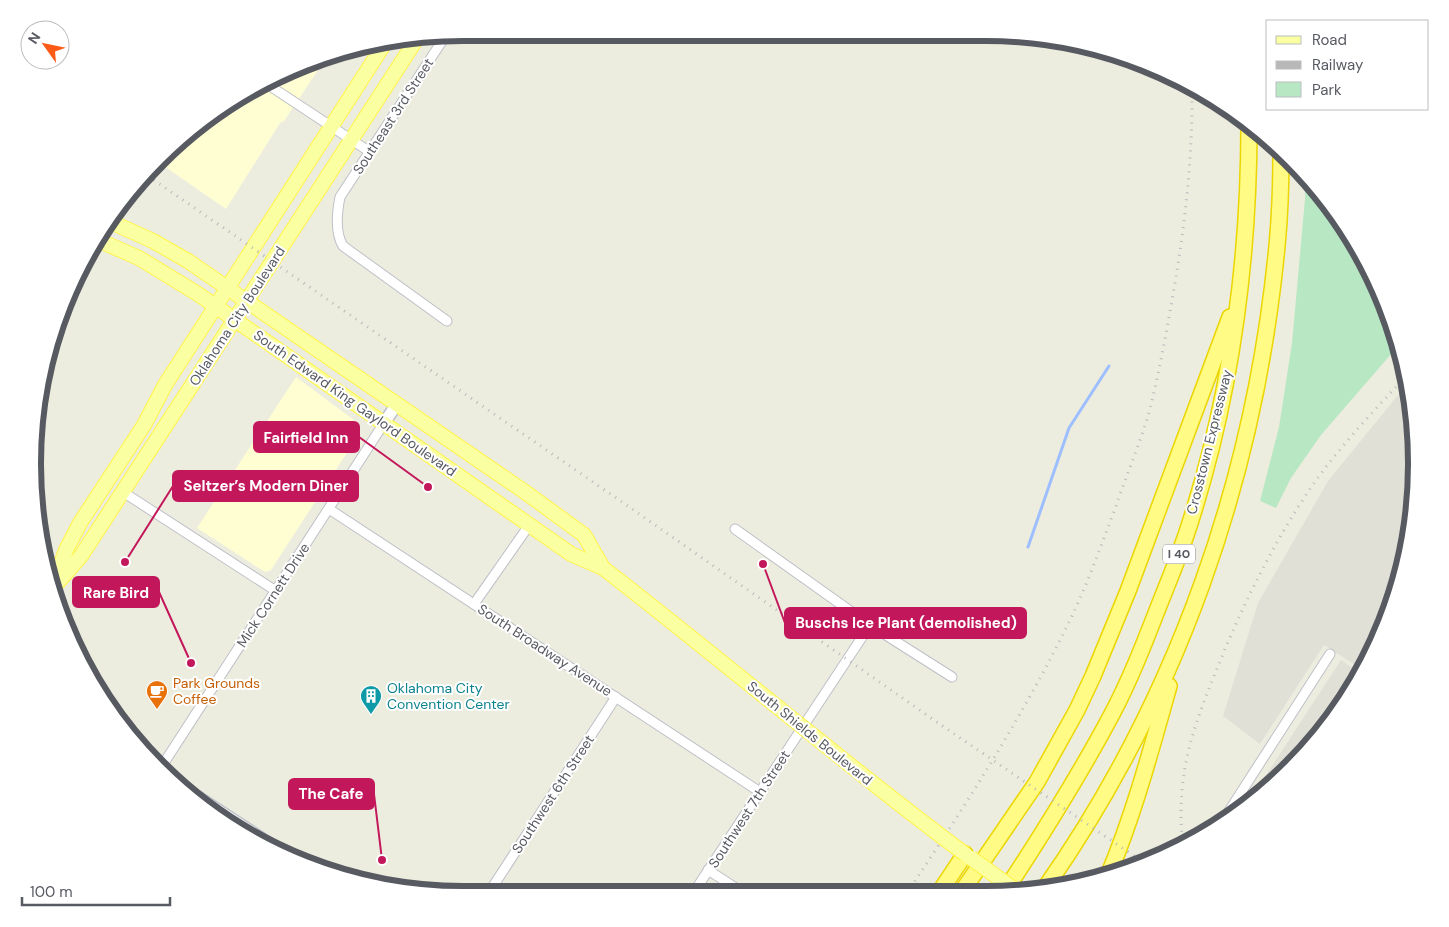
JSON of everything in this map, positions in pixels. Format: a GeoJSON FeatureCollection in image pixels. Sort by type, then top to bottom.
{"type":"FeatureCollection","features":[{"type":"Feature","properties":{"kind":"highway","name":"Crosstown Expressway"},"geometry":{"type":"LineString","coordinates":[[1009,885],[1064,799],[1112,713],[1146,638],[1176,564],[1190,523],[1210,451],[1229,359],[1240,290],[1246,214],[1249,134]]}},
{"type":"Feature","properties":{"kind":"highway","name":"I 40"},"geometry":{"type":"LineString","coordinates":[[1050,881],[1106,796],[1153,703],[1183,634],[1225,518],[1244,450],[1266,337],[1278,245],[1281,162]]}},
{"type":"Feature","properties":{"kind":"highway"},"geometry":{"type":"LineString","coordinates":[[966,886],[1037,782],[1077,710],[1093,676],[1128,591],[1240,290]]}},
{"type":"Feature","properties":{"kind":"highway"},"geometry":{"type":"LineString","coordinates":[[1112,866],[1142,785],[1183,634]]}},
{"type":"Feature","properties":{"kind":"highway"},"geometry":{"type":"LineString","coordinates":[[944,886],[968,856]]}},
{"type":"Feature","properties":{"kind":"main road","name":"Oklahoma City Boulevard"},"geometry":{"type":"LineString","coordinates":[[58,581],[81,556],[413,44]]}},
{"type":"Feature","properties":{"kind":"main road","name":"Oklahoma City Boulevard"},"geometry":{"type":"LineString","coordinates":[[57,575],[67,548],[80,523],[144,425],[165,384],[381,49]]}},
{"type":"Feature","properties":{"kind":"main road","name":"South Edward King Gaylord Boulevard"},"geometry":{"type":"LineString","coordinates":[[115,224],[153,241],[188,261],[524,492]]}},
{"type":"Feature","properties":{"kind":"main road","name":"South Edward King Gaylord Boulevard"},"geometry":{"type":"LineString","coordinates":[[104,243],[139,258],[215,306],[530,524]]}},
{"type":"Feature","properties":{"kind":"main road"},"geometry":{"type":"LineString","coordinates":[[384,423],[397,404]]}},
{"type":"Feature","properties":{"kind":"main road"},"geometry":{"type":"LineString","coordinates":[[524,492],[530,524]]}},
{"type":"Feature","properties":{"kind":"main road","name":"South Shields Boulevard"},"geometry":{"type":"LineString","coordinates":[[524,492],[584,535],[603,568]]}},
{"type":"Feature","properties":{"kind":"main road","name":"South Shields Boulevard"},"geometry":{"type":"LineString","coordinates":[[530,524],[571,554],[603,568],[678,625],[838,757],[1008,885]]}},
{"type":"Feature","properties":{"kind":"street","name":"Southeast 3rd Street"},"geometry":{"type":"LineString","coordinates":[[442,42],[340,198],[338,236],[343,246],[447,321]]}},
{"type":"Feature","properties":{"kind":"street"},"geometry":{"type":"LineString","coordinates":[[272,88],[370,152]]}},
{"type":"Feature","properties":{"kind":"street","name":"Mick Cornett Drive"},"geometry":{"type":"LineString","coordinates":[[165,762],[384,423]]}},
{"type":"Feature","properties":{"kind":"street"},"geometry":{"type":"LineString","coordinates":[[123,492],[276,591]]}},
{"type":"Feature","properties":{"kind":"street","name":"South Broadway Avenue"},"geometry":{"type":"LineString","coordinates":[[328,509],[760,792]]}},
{"type":"Feature","properties":{"kind":"street"},"geometry":{"type":"LineString","coordinates":[[474,604],[530,524]]}},
{"type":"Feature","properties":{"kind":"street"},"geometry":{"type":"LineString","coordinates":[[735,529],[870,625],[952,677]]}},
{"type":"Feature","properties":{"kind":"street","name":"Southwest 7th Street"},"geometry":{"type":"LineString","coordinates":[[698,886],[870,625]]}},
{"type":"Feature","properties":{"kind":"street"},"geometry":{"type":"LineString","coordinates":[[1232,806],[1330,654]]}},
{"type":"Feature","properties":{"kind":"street","name":"Southwest 6th Street"},"geometry":{"type":"LineString","coordinates":[[493,886],[616,697]]}},
{"type":"Feature","properties":{"kind":"street"},"geometry":{"type":"LineString","coordinates":[[708,870],[733,886]]}},
{"type":"Feature","properties":{"kind":"shaded area"},"geometry":{"type":"Polygon","coordinates":[[[320,67],[284,121],[280,123],[226,209],[164,166],[185,146],[229,112],[277,85],[320,67]]]}},
{"type":"Feature","properties":{"kind":"shaded area"},"geometry":{"type":"Polygon","coordinates":[[[296,377],[358,423],[359,434],[271,570],[265,572],[197,528],[296,377]]]}},
{"type":"Feature","properties":{"kind":"shaded area"},"geometry":{"type":"Polygon","coordinates":[[[1401,391],[1408,464],[1404,519],[1393,573],[1376,625],[1356,665],[1324,645],[1260,744],[1223,716],[1258,603],[1328,481],[1401,391]]]}},
{"type":"Feature","properties":{"kind":"shaded area"},"geometry":{"type":"Polygon","coordinates":[[[1341,660],[1354,669],[1337,698],[1303,742],[1260,784],[1341,660]]]}},
{"type":"Feature","properties":{"kind":"green space"},"geometry":{"type":"Polygon","coordinates":[[[1305,187],[1337,229],[1351,252],[1376,302],[1393,352],[1321,435],[1291,478],[1276,508],[1260,501],[1279,427],[1292,343],[1305,187]]]}},
{"type":"Feature","properties":{"kind":"waterway"},"geometry":{"type":"LineString","coordinates":[[1028,547],[1069,428],[1109,366]]}},
{"type":"Feature","properties":{"kind":"railway"},"geometry":{"type":"LineString","coordinates":[[912,886],[1015,723],[1054,652],[1090,575],[1141,438],[1157,379],[1179,260],[1189,174],[1192,95]]}},
{"type":"Feature","properties":{"kind":"railway"},"geometry":{"type":"LineString","coordinates":[[152,179],[625,504],[941,725],[1137,858]]}},
{"type":"Feature","properties":{"kind":"railway"},"geometry":{"type":"LineString","coordinates":[[1182,837],[1182,792],[1190,744],[1205,698],[1244,607],[1274,547],[1310,489],[1344,445],[1400,382]]}},
{"type":"Feature","properties":{"kind":"place","name":"Fairfield Inn"},"geometry":{"type":"Point","coordinates":[428,487]}},
{"type":"Feature","properties":{"kind":"place","name":"Seltzer’s Modern Diner"},"geometry":{"type":"Point","coordinates":[125,562]}},
{"type":"Feature","properties":{"kind":"place","name":"Buschs Ice Plant (demolished)"},"geometry":{"type":"Point","coordinates":[763,564]}},
{"type":"Feature","properties":{"kind":"place","name":"Rare Bird"},"geometry":{"type":"Point","coordinates":[191,663]}},
{"type":"Feature","properties":{"kind":"place","name":"Park Grounds Coffee"},"geometry":{"type":"Point","coordinates":[157,710]}},
{"type":"Feature","properties":{"kind":"place","name":"Oklahoma City Convention Center"},"geometry":{"type":"Point","coordinates":[371,715]}},
{"type":"Feature","properties":{"kind":"place","name":"The Cafe"},"geometry":{"type":"Point","coordinates":[382,860]}}]}
